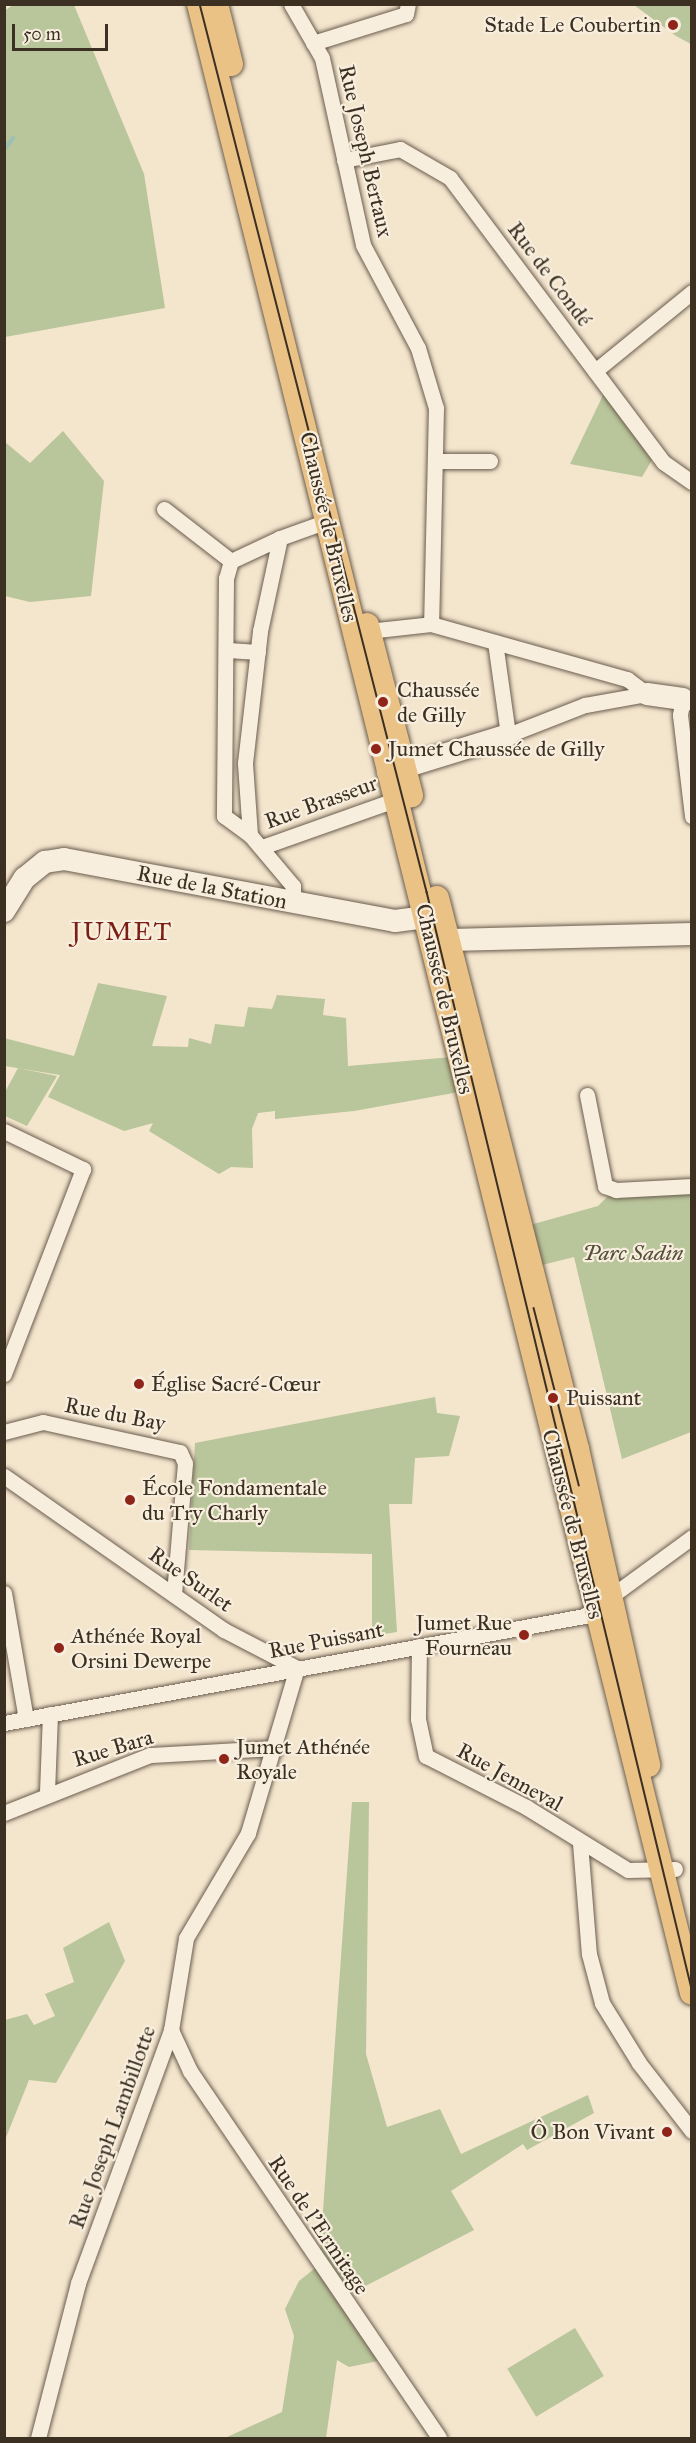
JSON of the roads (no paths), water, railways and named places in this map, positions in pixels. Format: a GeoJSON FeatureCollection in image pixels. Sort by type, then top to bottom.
{"type":"FeatureCollection","features":[{"type":"Feature","properties":{"kind":"main road","name":"Chaussée de Bruxelles"},"geometry":{"type":"LineString","coordinates":[[199,4],[327,521],[396,770],[468,1049],[668,1870],[692,1993]]}},
{"type":"Feature","properties":{"kind":"main road","name":"Chaussée de Bruxelles"},"geometry":{"type":"LineString","coordinates":[[216,4],[368,631],[396,770],[395,800],[434,916]]}},
{"type":"Feature","properties":{"kind":"main road","name":"Chaussée de Bruxelles"},"geometry":{"type":"LineString","coordinates":[[668,1870],[687,1924]]}},
{"type":"Feature","properties":{"kind":"street","name":"Rue Joseph Bertaux"},"geometry":{"type":"LineString","coordinates":[[291,4],[322,58],[363,245],[418,348],[436,408],[437,461],[431,624]]}},
{"type":"Feature","properties":{"kind":"street"},"geometry":{"type":"LineString","coordinates":[[313,43],[406,14],[408,4]]}},
{"type":"Feature","properties":{"kind":"street","name":"Rue de Condé"},"geometry":{"type":"LineString","coordinates":[[344,160],[400,149],[450,178],[663,462],[692,482]]}},
{"type":"Feature","properties":{"kind":"street"},"geometry":{"type":"LineString","coordinates":[[595,371],[692,292]]}},
{"type":"Feature","properties":{"kind":"street"},"geometry":{"type":"LineString","coordinates":[[437,461],[490,461]]}},
{"type":"Feature","properties":{"kind":"street"},"geometry":{"type":"LineString","coordinates":[[165,509],[231,561]]}},
{"type":"Feature","properties":{"kind":"street"},"geometry":{"type":"LineString","coordinates":[[293,902],[293,886],[262,847],[224,816],[228,650],[226,578],[231,561],[280,538],[327,521]]}},
{"type":"Feature","properties":{"kind":"street"},"geometry":{"type":"LineString","coordinates":[[250,835],[247,743],[258,652],[280,538]]}},
{"type":"Feature","properties":{"kind":"street"},"geometry":{"type":"LineString","coordinates":[[368,631],[431,624],[627,679],[647,694]]}},
{"type":"Feature","properties":{"kind":"street"},"geometry":{"type":"LineString","coordinates":[[495,642],[508,735]]}},
{"type":"Feature","properties":{"kind":"street"},"geometry":{"type":"LineString","coordinates":[[228,650],[258,652]]}},
{"type":"Feature","properties":{"kind":"street"},"geometry":{"type":"LineString","coordinates":[[396,770],[508,735],[585,705],[647,694],[687,701],[692,816]]}},
{"type":"Feature","properties":{"kind":"street"},"geometry":{"type":"LineString","coordinates":[[225,742],[247,743]]}},
{"type":"Feature","properties":{"kind":"street","name":"Rue Brasseur"},"geometry":{"type":"LineString","coordinates":[[262,847],[395,800]]}},
{"type":"Feature","properties":{"kind":"street","name":"Rue de la Station"},"geometry":{"type":"LineString","coordinates":[[4,911],[25,878],[45,862],[64,859],[395,921],[434,916]]}},
{"type":"Feature","properties":{"kind":"street"},"geometry":{"type":"LineString","coordinates":[[441,941],[692,934]]}},
{"type":"Feature","properties":{"kind":"street"},"geometry":{"type":"LineString","coordinates":[[587,1095],[605,1186],[616,1190],[692,1186]]}},
{"type":"Feature","properties":{"kind":"street"},"geometry":{"type":"LineString","coordinates":[[4,1131],[83,1169],[4,1374]]}},
{"type":"Feature","properties":{"kind":"street","name":"Rue du Bay"},"geometry":{"type":"LineString","coordinates":[[4,1432],[43,1422],[180,1452],[185,1463],[174,1595]]}},
{"type":"Feature","properties":{"kind":"street","name":"Rue Surlet"},"geometry":{"type":"LineString","coordinates":[[6,1481],[174,1595],[297,1668]]}},
{"type":"Feature","properties":{"kind":"street"},"geometry":{"type":"LineString","coordinates":[[604,1604],[688,1545]]}},
{"type":"Feature","properties":{"kind":"street"},"geometry":{"type":"LineString","coordinates":[[4,1593],[26,1719]]}},
{"type":"Feature","properties":{"kind":"street","name":"Rue Puissant"},"geometry":{"type":"LineString","coordinates":[[4,1723],[420,1646],[604,1604]]}},
{"type":"Feature","properties":{"kind":"street","name":"Rue Jenneval"},"geometry":{"type":"LineString","coordinates":[[420,1646],[418,1719],[426,1756],[526,1808],[580,1843],[628,1870],[668,1870]]}},
{"type":"Feature","properties":{"kind":"street","name":"Rue Joseph Lambillotte"},"geometry":{"type":"LineString","coordinates":[[38,2439],[78,2283],[171,2030],[186,1938],[248,1833],[276,1748],[297,1668]]}},
{"type":"Feature","properties":{"kind":"street"},"geometry":{"type":"LineString","coordinates":[[46,1792],[50,1714]]}},
{"type":"Feature","properties":{"kind":"street","name":"Rue Bara"},"geometry":{"type":"LineString","coordinates":[[4,1813],[46,1792],[150,1755],[276,1748]]}},
{"type":"Feature","properties":{"kind":"street"},"geometry":{"type":"LineString","coordinates":[[580,1843],[589,1954],[602,2003],[639,2063],[692,2131]]}},
{"type":"Feature","properties":{"kind":"street","name":"Rue de l'Ermitage"},"geometry":{"type":"LineString","coordinates":[[171,2030],[190,2071],[439,2439]]}},
{"type":"Feature","properties":{"kind":"waterway"},"geometry":{"type":"LineString","coordinates":[[4,150],[13,138]]}},
{"type":"Feature","properties":{"kind":"tram line"},"geometry":{"type":"LineString","coordinates":[[200,4],[427,892],[692,1989]]}},
{"type":"Feature","properties":{"kind":"tram line"},"geometry":{"type":"LineString","coordinates":[[534,1308],[579,1485]]}},
{"type":"Feature","properties":{"kind":"place","name":"Stade Le Coubertin"},"geometry":{"type":"Point","coordinates":[673,25]}},
{"type":"Feature","properties":{"kind":"place","name":"Chaussée de Gilly"},"geometry":{"type":"Point","coordinates":[383,702]}},
{"type":"Feature","properties":{"kind":"place","name":"Jumet Chaussée de Gilly"},"geometry":{"type":"Point","coordinates":[376,749]}},
{"type":"Feature","properties":{"kind":"place","name":"Église Sacré-Cœur"},"geometry":{"type":"Point","coordinates":[139,1384]}},
{"type":"Feature","properties":{"kind":"place","name":"Puissant"},"geometry":{"type":"Point","coordinates":[553,1398]}},
{"type":"Feature","properties":{"kind":"place","name":"École Fondamentale du Try Charly"},"geometry":{"type":"Point","coordinates":[130,1500]}},
{"type":"Feature","properties":{"kind":"place","name":"Jumet Rue Fourneau"},"geometry":{"type":"Point","coordinates":[524,1635]}},
{"type":"Feature","properties":{"kind":"place","name":"Athénée Royal Orsini Dewerpe"},"geometry":{"type":"Point","coordinates":[59,1648]}},
{"type":"Feature","properties":{"kind":"place","name":"Jumet Athénée Royale"},"geometry":{"type":"Point","coordinates":[224,1759]}},
{"type":"Feature","properties":{"kind":"place","name":"Ô Bon Vivant"},"geometry":{"type":"Point","coordinates":[667,2132]}},
{"type":"Feature","properties":{"kind":"district","name":"JUMET"},"geometry":{"type":"Point","coordinates":[122,932]}},
{"type":"Feature","properties":{"kind":"park label","name":"Parc Sadin"},"geometry":{"type":"Point","coordinates":[633,1253]}}]}
